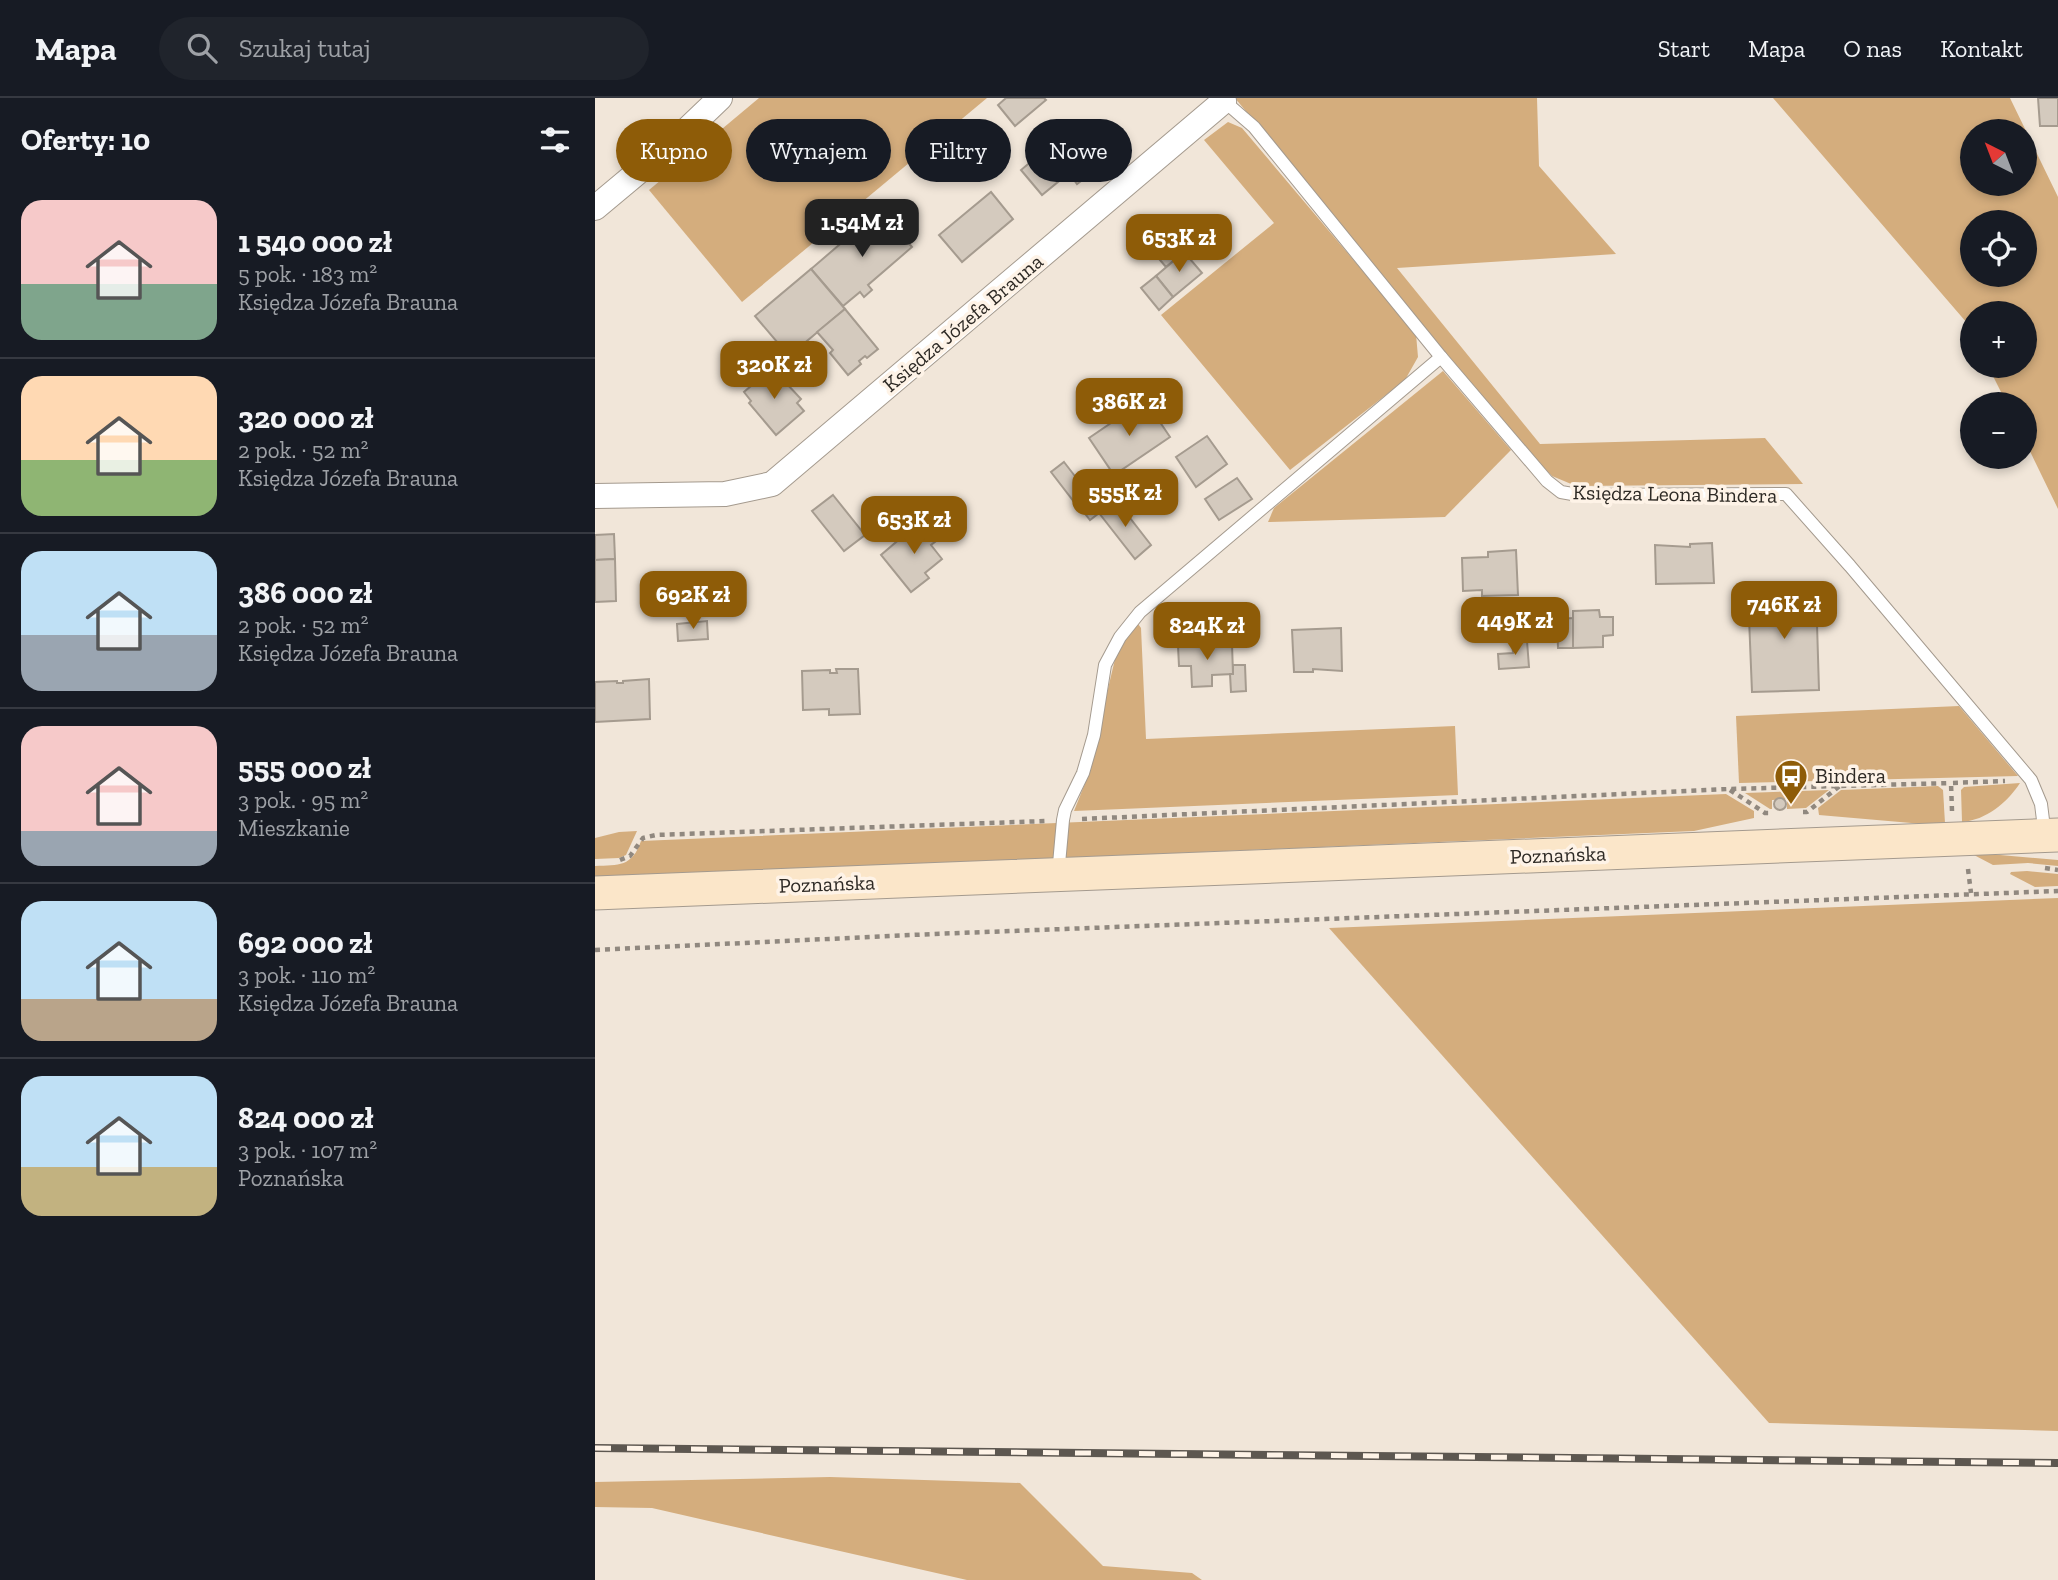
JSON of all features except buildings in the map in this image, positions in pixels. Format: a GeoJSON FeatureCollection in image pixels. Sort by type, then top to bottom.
{"type":"FeatureCollection","features":[{"type":"Feature","properties":{"kind":"main road","name":"Poznańska"},"geometry":{"type":"LineString","coordinates":[[595,893],[2052,836]]}},
{"type":"Feature","properties":{"kind":"street"},"geometry":{"type":"LineString","coordinates":[[595,208],[674,142],[720,98]]}},
{"type":"Feature","properties":{"kind":"street","name":"Księdza Józefa Brauna"},"geometry":{"type":"LineString","coordinates":[[595,496],[725,494],[772,484],[1224,100]]}},
{"type":"Feature","properties":{"kind":"lane","name":"Księdza Leona Bindera"},"geometry":{"type":"LineString","coordinates":[[1224,100],[1254,127],[1440,357],[1547,481],[1561,492],[1578,495],[1786,494],[2031,780],[2052,836]]}},
{"type":"Feature","properties":{"kind":"lane"},"geometry":{"type":"LineString","coordinates":[[1058,875],[1065,810],[1083,773],[1094,735],[1105,665],[1121,637],[1140,612],[1440,357]]}},
{"type":"Feature","properties":{"kind":"path"},"geometry":{"type":"LineString","coordinates":[[608,861],[630,856],[643,838],[656,835],[1063,820],[1729,789],[1951,783]]}},
{"type":"Feature","properties":{"kind":"path"},"geometry":{"type":"LineString","coordinates":[[1797,812],[1807,812],[1842,785]]}},
{"type":"Feature","properties":{"kind":"path"},"geometry":{"type":"LineString","coordinates":[[1729,789],[1765,813],[1776,813]]}},
{"type":"Feature","properties":{"kind":"path"},"geometry":{"type":"LineString","coordinates":[[595,950],[2058,891]]}},
{"type":"Feature","properties":{"kind":"shaded area"},"geometry":{"type":"Polygon","coordinates":[[[759,98],[987,98],[962,119],[905,119],[905,166],[891,178],[891,119],[746,119],[746,182],[886,182],[742,302],[649,190],[659,182],[732,182],[732,121],[759,98]]]}},
{"type":"Feature","properties":{"kind":"shaded area"},"geometry":{"type":"Polygon","coordinates":[[[1235,98],[1537,98],[1539,166],[1616,254],[1397,268],[1540,444],[1765,438],[1803,484],[1576,486],[1552,476],[1528,452],[1235,98]]]}},
{"type":"Feature","properties":{"kind":"shaded area"},"geometry":{"type":"Polygon","coordinates":[[[1773,98],[2010,98],[2020,119],[1960,119],[1960,196],[2037,196],[2037,154],[2058,197],[2058,509],[2037,466],[2037,392],[2001,392],[1994,378],[2037,378],[2037,301],[1960,301],[1960,315],[1773,98]]]}},
{"type":"Feature","properties":{"kind":"shaded area"},"geometry":{"type":"Polygon","coordinates":[[[1228,122],[1242,128],[1416,334],[1418,357],[1405,380],[1290,470],[1161,315],[1274,223],[1204,140],[1228,122]]]}},
{"type":"Feature","properties":{"kind":"shaded area"},"geometry":{"type":"Polygon","coordinates":[[[1443,371],[1511,450],[1445,517],[1268,522],[1274,508],[1443,371]]]}},
{"type":"Feature","properties":{"kind":"shaded area"},"geometry":{"type":"Polygon","coordinates":[[[1136,621],[1141,628],[1146,739],[1455,726],[1458,795],[1074,811],[1086,781],[1116,655],[1136,621]]]}},
{"type":"Feature","properties":{"kind":"shaded area"},"geometry":{"type":"Polygon","coordinates":[[[1959,706],[2018,776],[1739,783],[1736,716],[1959,706]]]}},
{"type":"Feature","properties":{"kind":"shaded area"},"geometry":{"type":"Polygon","coordinates":[[[2020,783],[1995,809],[1979,818],[1962,822],[1961,790],[1964,787],[2020,783]]]}},
{"type":"Feature","properties":{"kind":"shaded area"},"geometry":{"type":"Polygon","coordinates":[[[1938,786],[1943,790],[1945,823],[1923,824],[1819,815],[1818,808],[1841,790],[1938,786]]]}},
{"type":"Feature","properties":{"kind":"shaded area"},"geometry":{"type":"Polygon","coordinates":[[[1829,790],[1806,808],[1787,809],[1787,799],[1772,800],[1770,809],[1745,793],[1829,790]]]}},
{"type":"Feature","properties":{"kind":"shaded area"},"geometry":{"type":"Polygon","coordinates":[[[1726,794],[1754,811],[1754,818],[1694,831],[595,878],[595,866],[624,863],[633,856],[641,841],[1726,794]]]}},
{"type":"Feature","properties":{"kind":"shaded area"},"geometry":{"type":"Polygon","coordinates":[[[637,831],[626,855],[595,859],[595,838],[637,831]]]}},
{"type":"Feature","properties":{"kind":"shaded area"},"geometry":{"type":"Polygon","coordinates":[[[1974,855],[2058,860],[2058,866],[2028,863],[1993,865],[1974,855]]]}},
{"type":"Feature","properties":{"kind":"shaded area"},"geometry":{"type":"Polygon","coordinates":[[[2027,871],[2058,874],[2058,886],[2035,887],[2010,874],[2027,871]]]}},
{"type":"Feature","properties":{"kind":"shaded area"},"geometry":{"type":"Polygon","coordinates":[[[2058,898],[2058,1431],[1769,1423],[1329,928],[2058,898]]]}},
{"type":"Feature","properties":{"kind":"shaded area"},"geometry":{"type":"Polygon","coordinates":[[[830,1477],[1020,1483],[1103,1566],[1192,1573],[1202,1580],[967,1580],[652,1508],[595,1507],[595,1482],[830,1477]]]}},
{"type":"Feature","properties":{"kind":"railway"},"geometry":{"type":"LineString","coordinates":[[595,1448],[2058,1463]]}},
{"type":"Feature","properties":{"kind":"place","name":"Bindera"},"geometry":{"type":"Point","coordinates":[1791,806]}}]}
